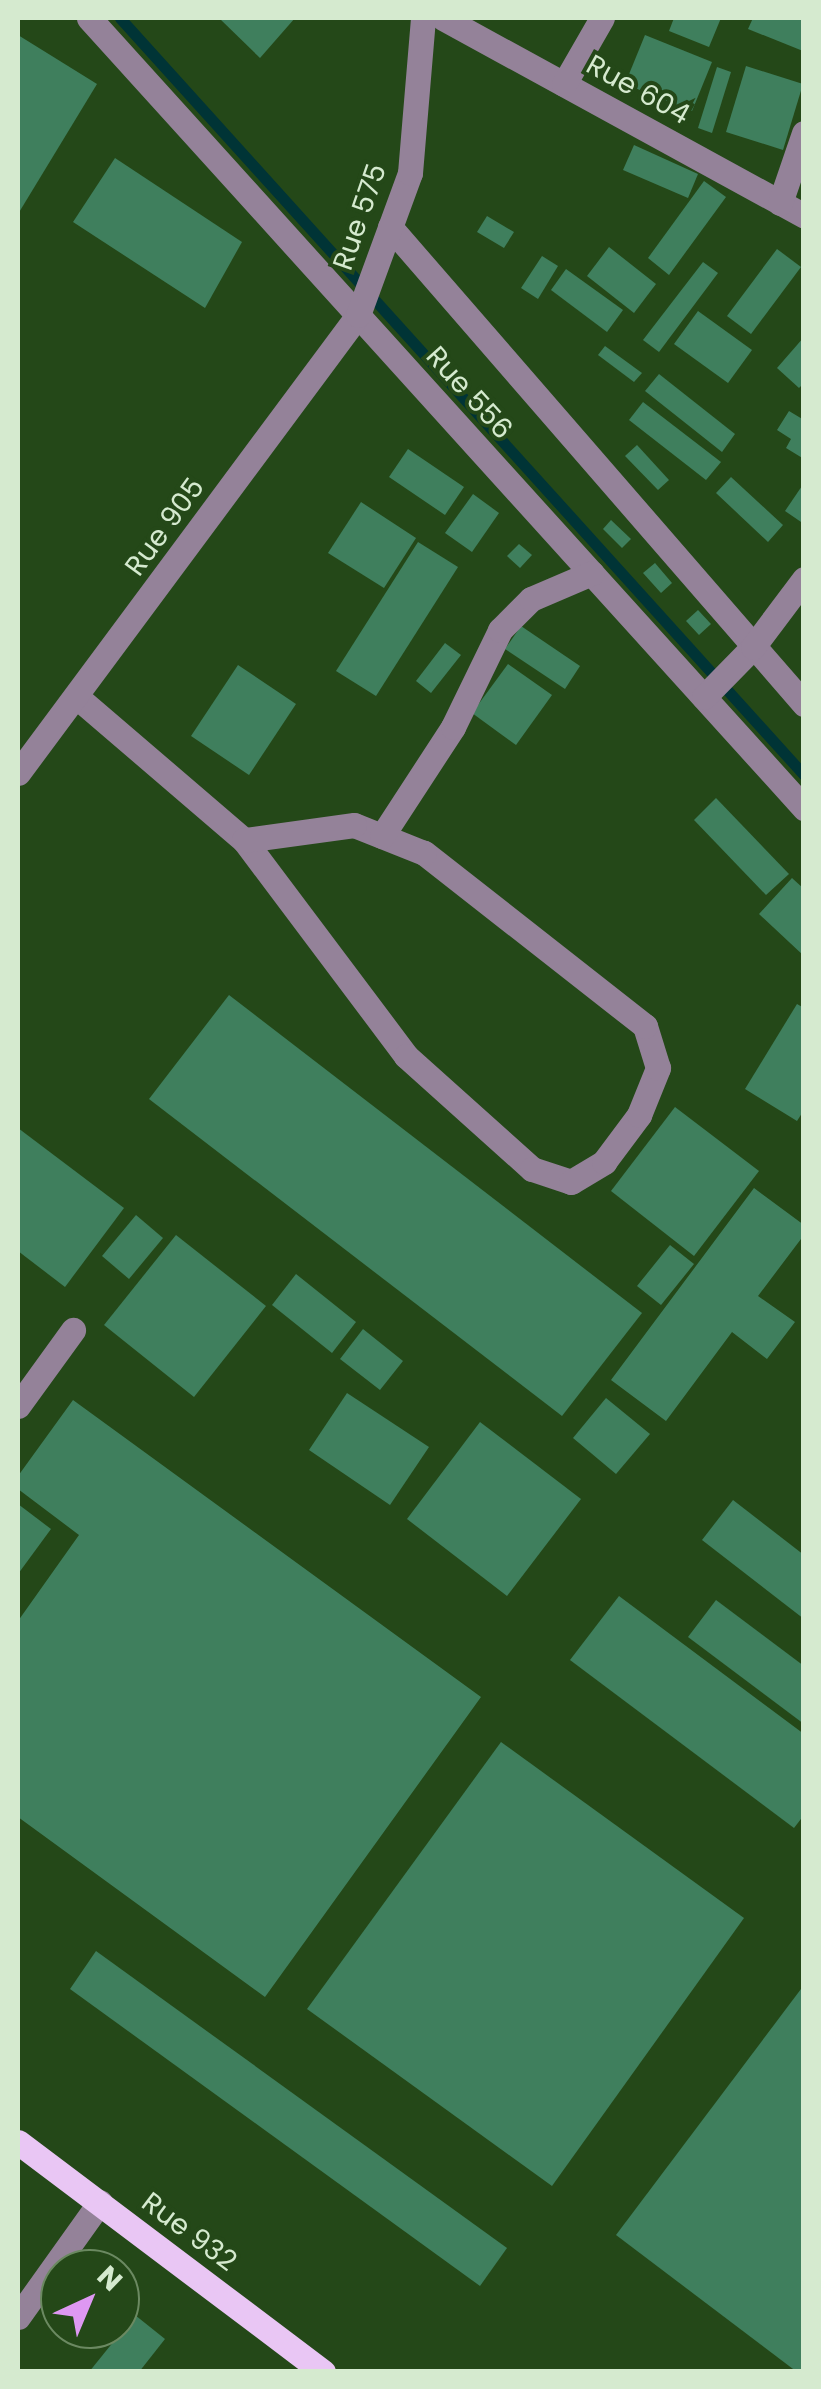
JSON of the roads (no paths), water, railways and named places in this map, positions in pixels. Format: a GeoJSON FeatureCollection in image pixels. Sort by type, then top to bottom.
{"type":"FeatureCollection","features":[{"type":"Feature","properties":{"kind":"main road","name":"Rue 932"},"geometry":{"type":"LineString","coordinates":[[18,2142],[323,2372]]}},
{"type":"Feature","properties":{"kind":"street","name":"Rue 556"},"geometry":{"type":"LineString","coordinates":[[89,18],[361,306],[592,574],[716,685],[804,808]]}},
{"type":"Feature","properties":{"kind":"street","name":"Rue 575"},"geometry":{"type":"LineString","coordinates":[[361,306],[410,173],[424,18]]}},
{"type":"Feature","properties":{"kind":"street","name":"Rue 604"},"geometry":{"type":"LineString","coordinates":[[443,18],[804,216]]}},
{"type":"Feature","properties":{"kind":"street"},"geometry":{"type":"LineString","coordinates":[[564,84],[602,18]]}},
{"type":"Feature","properties":{"kind":"street"},"geometry":{"type":"LineString","coordinates":[[780,203],[804,134]]}},
{"type":"Feature","properties":{"kind":"street"},"geometry":{"type":"LineString","coordinates":[[390,227],[804,704]]}},
{"type":"Feature","properties":{"kind":"street","name":"Rue 905"},"geometry":{"type":"LineString","coordinates":[[18,772],[361,306]]}},
{"type":"Feature","properties":{"kind":"street"},"geometry":{"type":"LineString","coordinates":[[382,836],[453,726],[500,630],[531,599],[592,574]]}},
{"type":"Feature","properties":{"kind":"street"},"geometry":{"type":"LineString","coordinates":[[716,685],[753,647],[804,579]]}},
{"type":"Feature","properties":{"kind":"street"},"geometry":{"type":"LineString","coordinates":[[77,696],[244,840],[406,1056],[532,1169],[571,1182],[604,1162],[639,1115],[658,1068],[645,1026],[424,853],[354,825],[244,840]]}},
{"type":"Feature","properties":{"kind":"street"},"geometry":{"type":"LineString","coordinates":[[18,1406],[73,1330]]}},
{"type":"Feature","properties":{"kind":"street"},"geometry":{"type":"LineString","coordinates":[[18,2317],[100,2202]]}},
{"type":"Feature","properties":{"kind":"waterway"},"geometry":{"type":"LineString","coordinates":[[120,18],[804,775]]}}]}
